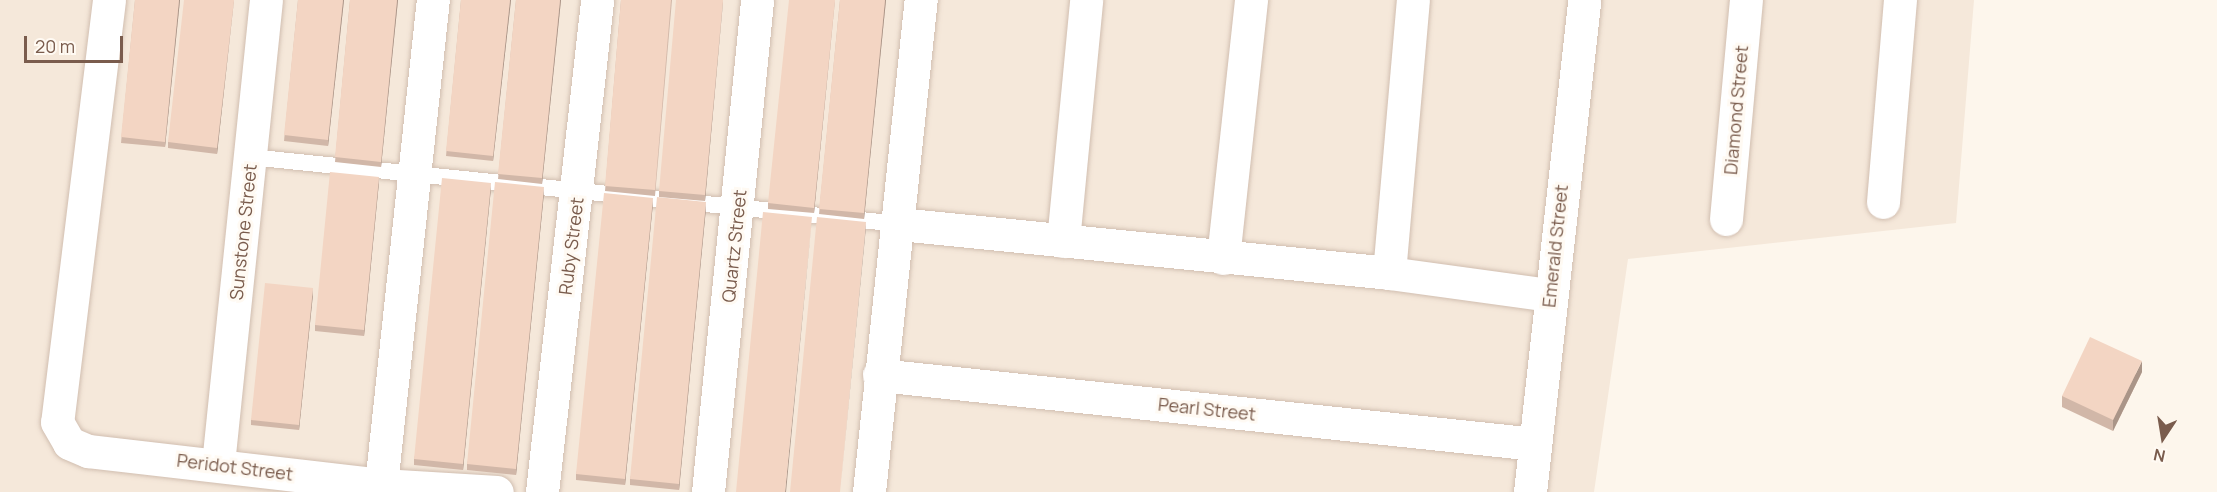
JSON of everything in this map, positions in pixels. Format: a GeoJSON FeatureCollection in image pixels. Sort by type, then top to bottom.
{"type":"FeatureCollection","features":[{"type":"Feature","properties":{"kind":"street","name":"Peridot Street"},"geometry":{"type":"LineString","coordinates":[[110,0],[57,422],[69,443],[88,451],[218,464],[381,485],[497,492]]}},
{"type":"Feature","properties":{"kind":"street","name":"Sunstone Street"},"geometry":{"type":"LineString","coordinates":[[218,464],[266,0]]}},
{"type":"Feature","properties":{"kind":"street"},"geometry":{"type":"LineString","coordinates":[[381,485],[433,0]]}},
{"type":"Feature","properties":{"kind":"street","name":"Ruby Street"},"geometry":{"type":"LineString","coordinates":[[542,492],[597,0]]}},
{"type":"Feature","properties":{"kind":"street","name":"Quartz Street"},"geometry":{"type":"LineString","coordinates":[[708,492],[738,209],[757,0]]}},
{"type":"Feature","properties":{"kind":"street"},"geometry":{"type":"LineString","coordinates":[[868,492],[879,375],[899,224],[921,0]]}},
{"type":"Feature","properties":{"kind":"street"},"geometry":{"type":"LineString","coordinates":[[1063,241],[1086,0]]}},
{"type":"Feature","properties":{"kind":"street"},"geometry":{"type":"LineString","coordinates":[[1223,258],[1251,0]]}},
{"type":"Feature","properties":{"kind":"street"},"geometry":{"type":"LineString","coordinates":[[1389,273],[1413,0]]}},
{"type":"Feature","properties":{"kind":"street","name":"Emerald Street"},"geometry":{"type":"LineString","coordinates":[[1530,492],[1549,295],[1584,0]]}},
{"type":"Feature","properties":{"kind":"street","name":"Diamond Street"},"geometry":{"type":"LineString","coordinates":[[1726,219],[1746,0]]}},
{"type":"Feature","properties":{"kind":"street"},"geometry":{"type":"LineString","coordinates":[[1883,202],[1899,0]]}},
{"type":"Feature","properties":{"kind":"street"},"geometry":{"type":"LineString","coordinates":[[899,224],[1389,273],[1549,295]]}},
{"type":"Feature","properties":{"kind":"street","name":"Pearl Street"},"geometry":{"type":"LineString","coordinates":[[879,375],[1535,444]]}},
{"type":"Feature","properties":{"kind":"lane"},"geometry":{"type":"LineString","coordinates":[[250,157],[415,177],[899,224]]}},
{"type":"Feature","properties":{"kind":"shaded area"},"geometry":{"type":"Polygon","coordinates":[[[0,0],[1974,0],[1956,223],[1628,259],[1594,492],[0,492],[0,0]]]}},
{"type":"Feature","properties":{"kind":"building"},"geometry":{"type":"Polygon","coordinates":[[[135,0],[179,0],[165,142],[121,137],[135,0]]]}},
{"type":"Feature","properties":{"kind":"building"},"geometry":{"type":"Polygon","coordinates":[[[184,0],[234,0],[217,148],[168,142],[184,0]]]}},
{"type":"Feature","properties":{"kind":"building"},"geometry":{"type":"Polygon","coordinates":[[[298,0],[343,0],[328,140],[284,135],[298,0]]]}},
{"type":"Feature","properties":{"kind":"building"},"geometry":{"type":"Polygon","coordinates":[[[350,0],[397,0],[381,162],[335,157],[350,0]]]}},
{"type":"Feature","properties":{"kind":"building"},"geometry":{"type":"Polygon","coordinates":[[[461,0],[510,0],[493,156],[446,151],[461,0]]]}},
{"type":"Feature","properties":{"kind":"building"},"geometry":{"type":"Polygon","coordinates":[[[516,0],[560,0],[542,178],[498,174],[516,0]]]}},
{"type":"Feature","properties":{"kind":"building"},"geometry":{"type":"Polygon","coordinates":[[[621,0],[671,0],[655,190],[605,186],[621,0]]]}},
{"type":"Feature","properties":{"kind":"building"},"geometry":{"type":"Polygon","coordinates":[[[676,0],[723,0],[705,195],[659,191],[676,0]]]}},
{"type":"Feature","properties":{"kind":"building"},"geometry":{"type":"Polygon","coordinates":[[[789,0],[835,0],[814,208],[768,203],[789,0]]]}},
{"type":"Feature","properties":{"kind":"building"},"geometry":{"type":"Polygon","coordinates":[[[840,0],[885,0],[864,213],[819,209],[840,0]]]}},
{"type":"Feature","properties":{"kind":"building"},"geometry":{"type":"Polygon","coordinates":[[[330,172],[379,177],[364,330],[315,325],[330,172]]]}},
{"type":"Feature","properties":{"kind":"building"},"geometry":{"type":"Polygon","coordinates":[[[442,178],[491,183],[463,464],[414,459],[442,178]]]}},
{"type":"Feature","properties":{"kind":"building"},"geometry":{"type":"Polygon","coordinates":[[[495,182],[544,187],[516,469],[467,464],[495,182]]]}},
{"type":"Feature","properties":{"kind":"building"},"geometry":{"type":"Polygon","coordinates":[[[604,193],[653,198],[625,479],[576,474],[604,193]]]}},
{"type":"Feature","properties":{"kind":"building"},"geometry":{"type":"Polygon","coordinates":[[[657,197],[706,202],[679,484],[630,479],[657,197]]]}},
{"type":"Feature","properties":{"kind":"building"},"geometry":{"type":"Polygon","coordinates":[[[763,212],[812,217],[785,492],[736,492],[763,212]]]}},
{"type":"Feature","properties":{"kind":"building"},"geometry":{"type":"Polygon","coordinates":[[[817,217],[866,222],[840,492],[790,492],[817,217]]]}},
{"type":"Feature","properties":{"kind":"building"},"geometry":{"type":"Polygon","coordinates":[[[265,283],[313,288],[299,425],[251,420],[265,283]]]}},
{"type":"Feature","properties":{"kind":"building"},"geometry":{"type":"Polygon","coordinates":[[[2090,337],[2142,361],[2113,420],[2062,396],[2090,337]]]}}]}
